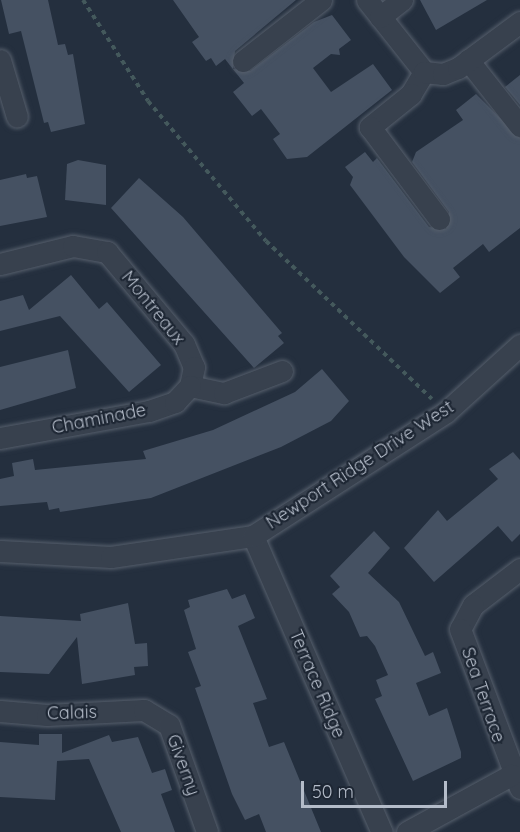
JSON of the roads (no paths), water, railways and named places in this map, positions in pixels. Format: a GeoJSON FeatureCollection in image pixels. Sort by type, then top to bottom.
{"type":"FeatureCollection","features":[{"type":"Feature","properties":{"kind":"street"},"geometry":{"type":"LineString","coordinates":[[243,61],[321,0]]}},
{"type":"Feature","properties":{"kind":"street"},"geometry":{"type":"LineString","coordinates":[[367,0],[424,72],[443,74],[468,60],[520,22]]}},
{"type":"Feature","properties":{"kind":"street"},"geometry":{"type":"LineString","coordinates":[[380,17],[402,0]]}},
{"type":"Feature","properties":{"kind":"street"},"geometry":{"type":"LineString","coordinates":[[0,60],[16,117]]}},
{"type":"Feature","properties":{"kind":"street"},"geometry":{"type":"LineString","coordinates":[[468,60],[520,126]]}},
{"type":"Feature","properties":{"kind":"street"},"geometry":{"type":"LineString","coordinates":[[424,72],[411,94],[370,127],[439,219]]}},
{"type":"Feature","properties":{"kind":"street","name":"Montreaux"},"geometry":{"type":"LineString","coordinates":[[0,264],[89,245],[107,252],[184,344],[194,367],[190,386]]}},
{"type":"Feature","properties":{"kind":"street","name":"Newport Ridge Drive West"},"geometry":{"type":"LineString","coordinates":[[254,536],[446,412],[520,345]]}},
{"type":"Feature","properties":{"kind":"street"},"geometry":{"type":"LineString","coordinates":[[190,386],[224,393],[282,371]]}},
{"type":"Feature","properties":{"kind":"street","name":"Chaminade"},"geometry":{"type":"LineString","coordinates":[[0,438],[148,411],[175,402],[190,386]]}},
{"type":"Feature","properties":{"kind":"street"},"geometry":{"type":"LineString","coordinates":[[0,551],[111,557],[254,536]]}},
{"type":"Feature","properties":{"kind":"street","name":"Terrace Ridge"},"geometry":{"type":"LineString","coordinates":[[254,536],[382,832]]}},
{"type":"Feature","properties":{"kind":"street","name":"Sea Terrace"},"geometry":{"type":"LineString","coordinates":[[407,832],[516,781],[460,629],[473,605],[520,569]]}},
{"type":"Feature","properties":{"kind":"street","name":"Calais"},"geometry":{"type":"LineString","coordinates":[[0,711],[47,715],[144,710]]}},
{"type":"Feature","properties":{"kind":"street","name":"Giverny"},"geometry":{"type":"LineString","coordinates":[[144,710],[168,725],[207,832]]}}]}
